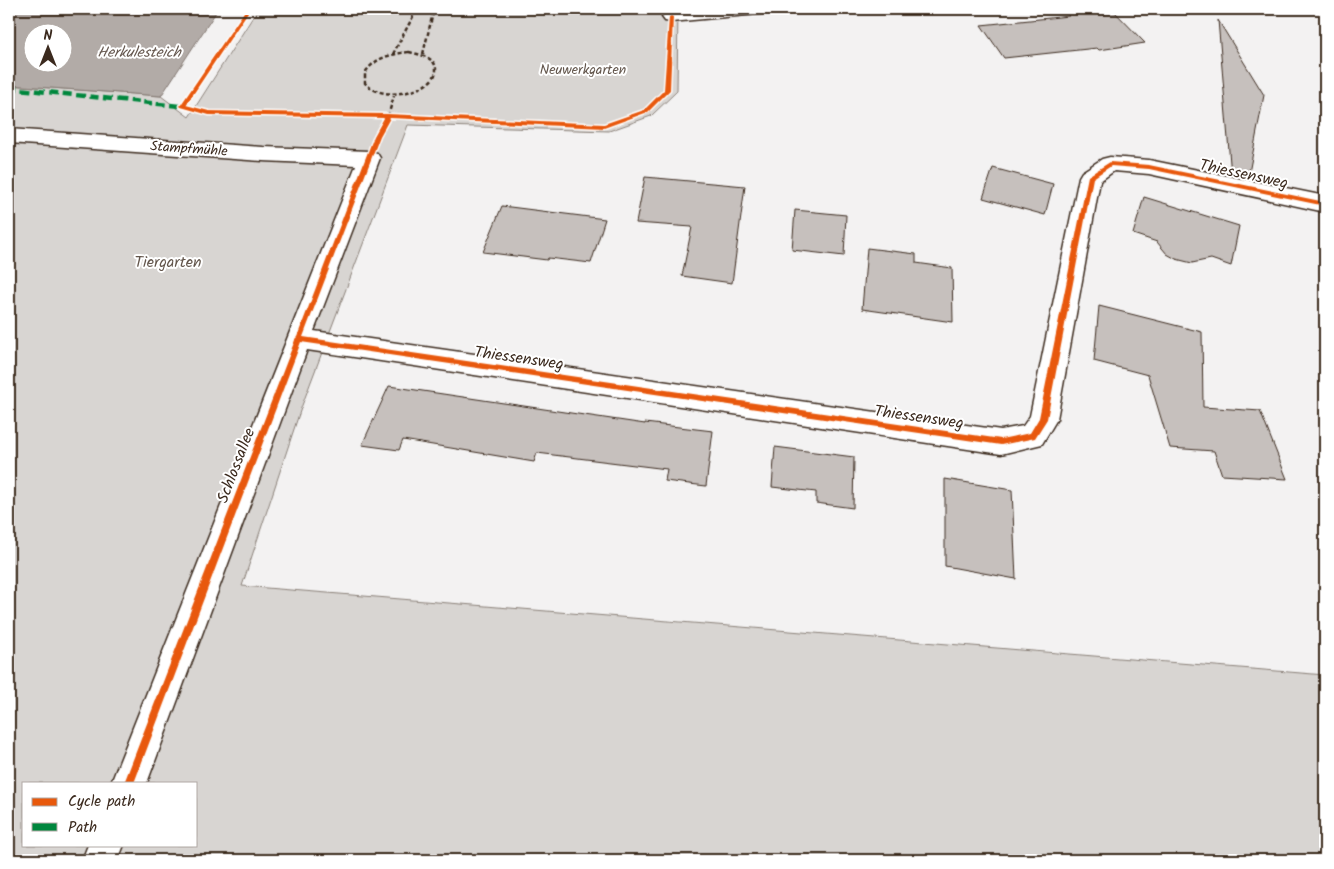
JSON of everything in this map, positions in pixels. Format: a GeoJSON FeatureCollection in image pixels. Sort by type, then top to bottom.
{"type":"FeatureCollection","features":[{"type":"Feature","properties":{"kind":"street"},"geometry":{"type":"LineString","coordinates":[[671,17],[759,9]]}},
{"type":"Feature","properties":{"kind":"street","name":"Stampfmühle"},"geometry":{"type":"LineString","coordinates":[[9,136],[264,154],[369,158]]}},
{"type":"Feature","properties":{"kind":"street","name":"Schlossallee"},"geometry":{"type":"LineString","coordinates":[[130,782],[298,339],[369,158]]}},
{"type":"Feature","properties":{"kind":"street","name":"Thiessensweg"},"geometry":{"type":"LineString","coordinates":[[298,339],[1001,442],[1032,436],[1043,419],[1090,177],[1110,164],[1150,167],[1325,204]]}},
{"type":"Feature","properties":{"kind":"street"},"geometry":{"type":"LineString","coordinates":[[100,860],[106,846]]}},
{"type":"Feature","properties":{"kind":"path"},"geometry":{"type":"LineString","coordinates":[[392,54],[417,9]]}},
{"type":"Feature","properties":{"kind":"path"},"geometry":{"type":"LineString","coordinates":[[423,54],[434,9]]}},
{"type":"Feature","properties":{"kind":"path"},"geometry":{"type":"LineString","coordinates":[[409,52],[423,54],[434,64],[436,72],[431,82],[419,90],[394,96],[368,89],[364,81],[364,74],[369,67],[381,58],[392,54],[409,52]]}},
{"type":"Feature","properties":{"kind":"path"},"geometry":{"type":"LineString","coordinates":[[388,116],[394,96]]}},
{"type":"Feature","properties":{"kind":"green space"},"geometry":{"type":"Polygon","coordinates":[[[258,9],[678,9],[677,91],[651,116],[609,131],[408,125],[301,408],[242,586],[1325,675],[1325,860],[9,860],[9,85],[161,96],[189,117],[258,9]]]}},
{"type":"Feature","properties":{"kind":"water","name":"Herkulesteich"},"geometry":{"type":"Polygon","coordinates":[[[9,9],[218,9],[161,96],[9,85],[9,9]]]}},
{"type":"Feature","properties":{"kind":"building"},"geometry":{"type":"Polygon","coordinates":[[[1062,9],[1112,9],[1145,43],[1099,50],[1097,48],[1004,58],[981,25],[1069,16],[1062,9]]]}},
{"type":"Feature","properties":{"kind":"building"},"geometry":{"type":"Polygon","coordinates":[[[1218,20],[1264,95],[1248,178],[1231,175],[1218,20]]]}},
{"type":"Feature","properties":{"kind":"building"},"geometry":{"type":"Polygon","coordinates":[[[993,168],[1053,184],[1045,215],[983,198],[993,168]]]}},
{"type":"Feature","properties":{"kind":"building"},"geometry":{"type":"Polygon","coordinates":[[[645,177],[745,186],[732,283],[682,276],[692,227],[636,223],[645,177]]]}},
{"type":"Feature","properties":{"kind":"building"},"geometry":{"type":"Polygon","coordinates":[[[1144,197],[1239,226],[1231,266],[1211,259],[1192,263],[1176,259],[1167,254],[1157,242],[1133,234],[1144,197]]]}},
{"type":"Feature","properties":{"kind":"building"},"geometry":{"type":"Polygon","coordinates":[[[502,206],[605,219],[591,263],[483,252],[502,206]]]}},
{"type":"Feature","properties":{"kind":"building"},"geometry":{"type":"Polygon","coordinates":[[[795,210],[846,215],[844,256],[792,250],[795,210]]]}},
{"type":"Feature","properties":{"kind":"building"},"geometry":{"type":"Polygon","coordinates":[[[867,248],[916,254],[916,263],[952,268],[953,322],[862,309],[867,248]]]}},
{"type":"Feature","properties":{"kind":"building"},"geometry":{"type":"Polygon","coordinates":[[[1099,306],[1202,332],[1203,407],[1260,411],[1287,479],[1222,475],[1214,451],[1170,448],[1148,375],[1094,361],[1099,306]]]}},
{"type":"Feature","properties":{"kind":"building"},"geometry":{"type":"Polygon","coordinates":[[[389,386],[645,424],[713,431],[706,486],[665,481],[667,469],[537,453],[534,462],[403,440],[399,450],[362,445],[389,386]]]}},
{"type":"Feature","properties":{"kind":"building"},"geometry":{"type":"Polygon","coordinates":[[[775,447],[854,457],[853,508],[816,503],[816,492],[772,487],[775,447]]]}},
{"type":"Feature","properties":{"kind":"building"},"geometry":{"type":"Polygon","coordinates":[[[945,479],[1012,490],[1016,579],[945,566],[945,479]]]}},
{"type":"Feature","properties":{"kind":"marked path"},"geometry":{"type":"LineString","coordinates":[[9,88],[188,107]]}},
{"type":"Feature","properties":{"kind":"cycle path"},"geometry":{"type":"LineString","coordinates":[[129,782],[377,136],[388,116],[209,113],[183,106],[248,9]]}},
{"type":"Feature","properties":{"kind":"cycle path"},"geometry":{"type":"LineString","coordinates":[[388,116],[604,126],[646,111],[667,90],[671,17]]}},
{"type":"Feature","properties":{"kind":"cycle path"},"geometry":{"type":"LineString","coordinates":[[298,339],[1001,442],[1032,436],[1043,419],[1090,177],[1110,164],[1149,167],[1325,204]]}},
{"type":"Feature","properties":{"kind":"park label","name":"Neuwerkgarten"},"geometry":{"type":"Point","coordinates":[583,69]}},
{"type":"Feature","properties":{"kind":"park label","name":"Tiergarten"},"geometry":{"type":"Point","coordinates":[168,261]}}]}
